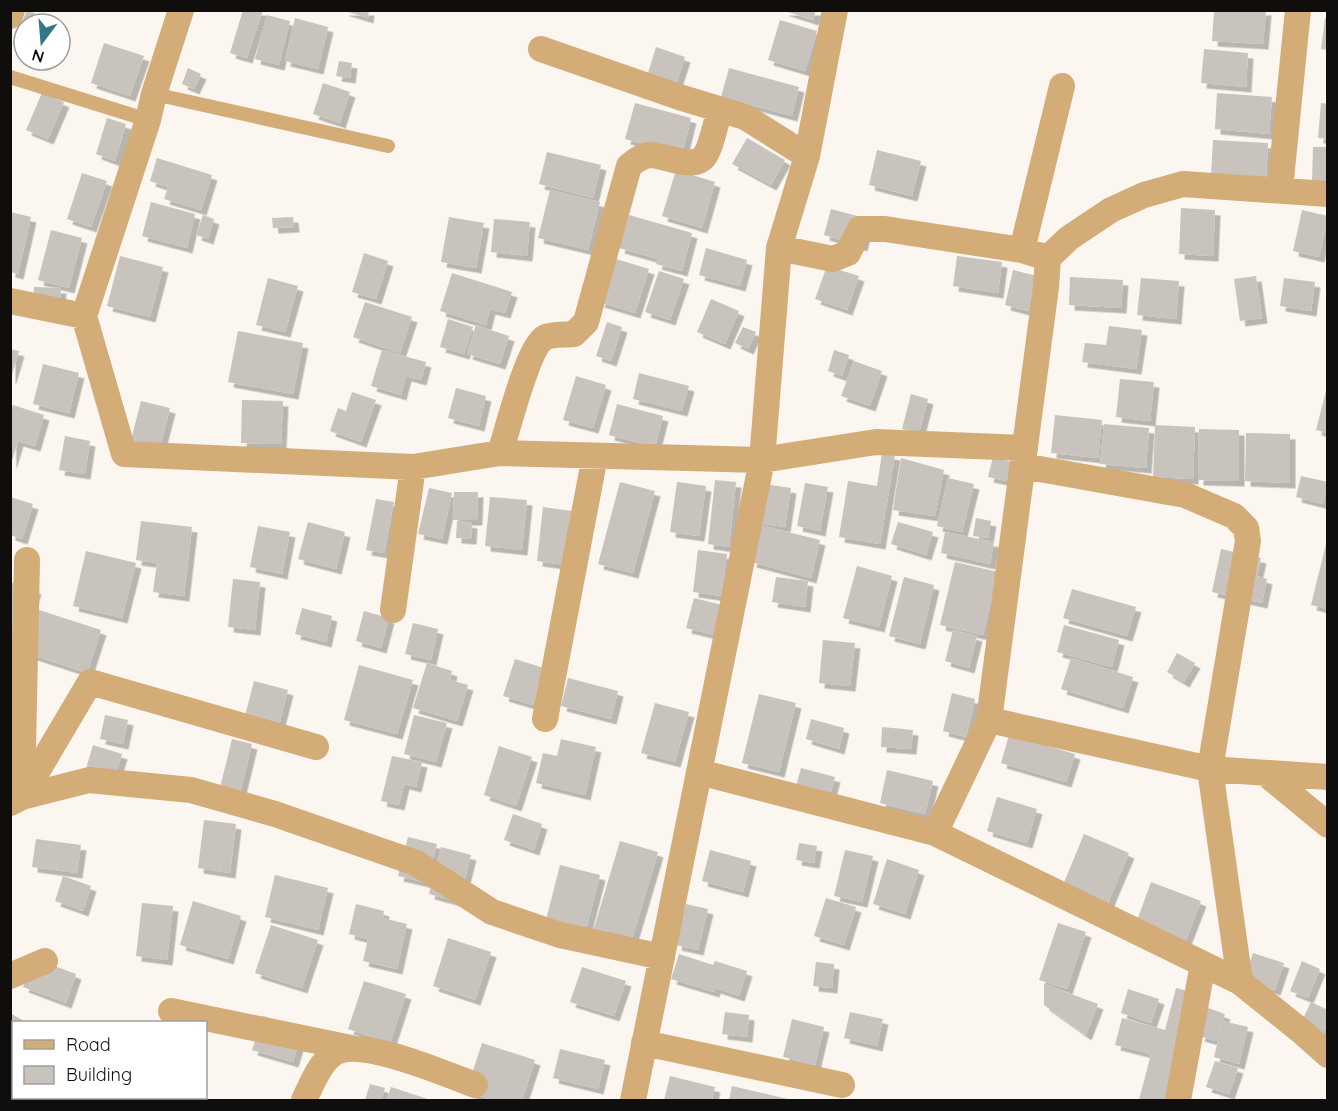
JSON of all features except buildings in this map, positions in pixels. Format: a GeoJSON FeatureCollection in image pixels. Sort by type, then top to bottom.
{"type":"FeatureCollection","features":[{"type":"Feature","properties":{"kind":"street"},"geometry":{"type":"LineString","coordinates":[[10,16],[12,10]]}},
{"type":"Feature","properties":{"kind":"street"},"geometry":{"type":"LineString","coordinates":[[181,10],[84,316],[124,454],[413,467],[500,453],[762,460],[876,442],[1024,457],[1185,495],[1234,516],[1246,528],[1248,541],[1210,769],[1240,982]]}},
{"type":"Feature","properties":{"kind":"street"},"geometry":{"type":"LineString","coordinates":[[633,1101],[762,460],[779,248],[807,156],[835,10]]}},
{"type":"Feature","properties":{"kind":"street"},"geometry":{"type":"LineString","coordinates":[[1280,189],[1298,10]]}},
{"type":"Feature","properties":{"kind":"street"},"geometry":{"type":"LineString","coordinates":[[541,49],[745,117],[807,156]]}},
{"type":"Feature","properties":{"kind":"street"},"geometry":{"type":"LineString","coordinates":[[1022,250],[1062,86]]}},
{"type":"Feature","properties":{"kind":"street"},"geometry":{"type":"LineString","coordinates":[[500,453],[525,371],[538,343],[546,336],[574,334],[586,322],[629,166],[639,158],[650,155],[683,162],[698,161],[705,156],[720,110]]}},
{"type":"Feature","properties":{"kind":"street"},"geometry":{"type":"LineString","coordinates":[[935,833],[989,720],[1048,258],[1082,228],[1111,210],[1144,195],[1183,184],[1328,194]]}},
{"type":"Feature","properties":{"kind":"street"},"geometry":{"type":"LineString","coordinates":[[779,248],[833,259],[848,253],[861,229],[885,229],[1022,250],[1048,258]]}},
{"type":"Feature","properties":{"kind":"street"},"geometry":{"type":"LineString","coordinates":[[10,301],[84,316]]}},
{"type":"Feature","properties":{"kind":"street"},"geometry":{"type":"LineString","coordinates":[[544,719],[595,456]]}},
{"type":"Feature","properties":{"kind":"street"},"geometry":{"type":"LineString","coordinates":[[393,609],[413,467]]}},
{"type":"Feature","properties":{"kind":"street"},"geometry":{"type":"LineString","coordinates":[[16,800],[27,560]]}},
{"type":"Feature","properties":{"kind":"street"},"geometry":{"type":"LineString","coordinates":[[16,800],[90,682],[316,747]]}},
{"type":"Feature","properties":{"kind":"street"},"geometry":{"type":"LineString","coordinates":[[989,720],[1210,769],[1328,777]]}},
{"type":"Feature","properties":{"kind":"street"},"geometry":{"type":"LineString","coordinates":[[699,772],[935,833],[1240,982],[1328,1055]]}},
{"type":"Feature","properties":{"kind":"street"},"geometry":{"type":"LineString","coordinates":[[1265,772],[1328,825]]}},
{"type":"Feature","properties":{"kind":"street"},"geometry":{"type":"LineString","coordinates":[[16,800],[89,780],[191,790],[275,814],[417,863],[492,912],[560,935],[662,957]]}},
{"type":"Feature","properties":{"kind":"street"},"geometry":{"type":"LineString","coordinates":[[10,976],[45,961]]}},
{"type":"Feature","properties":{"kind":"street"},"geometry":{"type":"LineString","coordinates":[[1178,1101],[1203,964]]}},
{"type":"Feature","properties":{"kind":"street"},"geometry":{"type":"LineString","coordinates":[[171,1011],[351,1048],[383,1052],[475,1085]]}},
{"type":"Feature","properties":{"kind":"street"},"geometry":{"type":"LineString","coordinates":[[644,1043],[842,1085]]}},
{"type":"Feature","properties":{"kind":"street"},"geometry":{"type":"LineString","coordinates":[[303,1101],[319,1071],[334,1053],[351,1048]]}},
{"type":"Feature","properties":{"kind":"lane"},"geometry":{"type":"LineString","coordinates":[[10,76],[148,120]]}},
{"type":"Feature","properties":{"kind":"lane"},"geometry":{"type":"LineString","coordinates":[[154,94],[388,146]]}}]}
